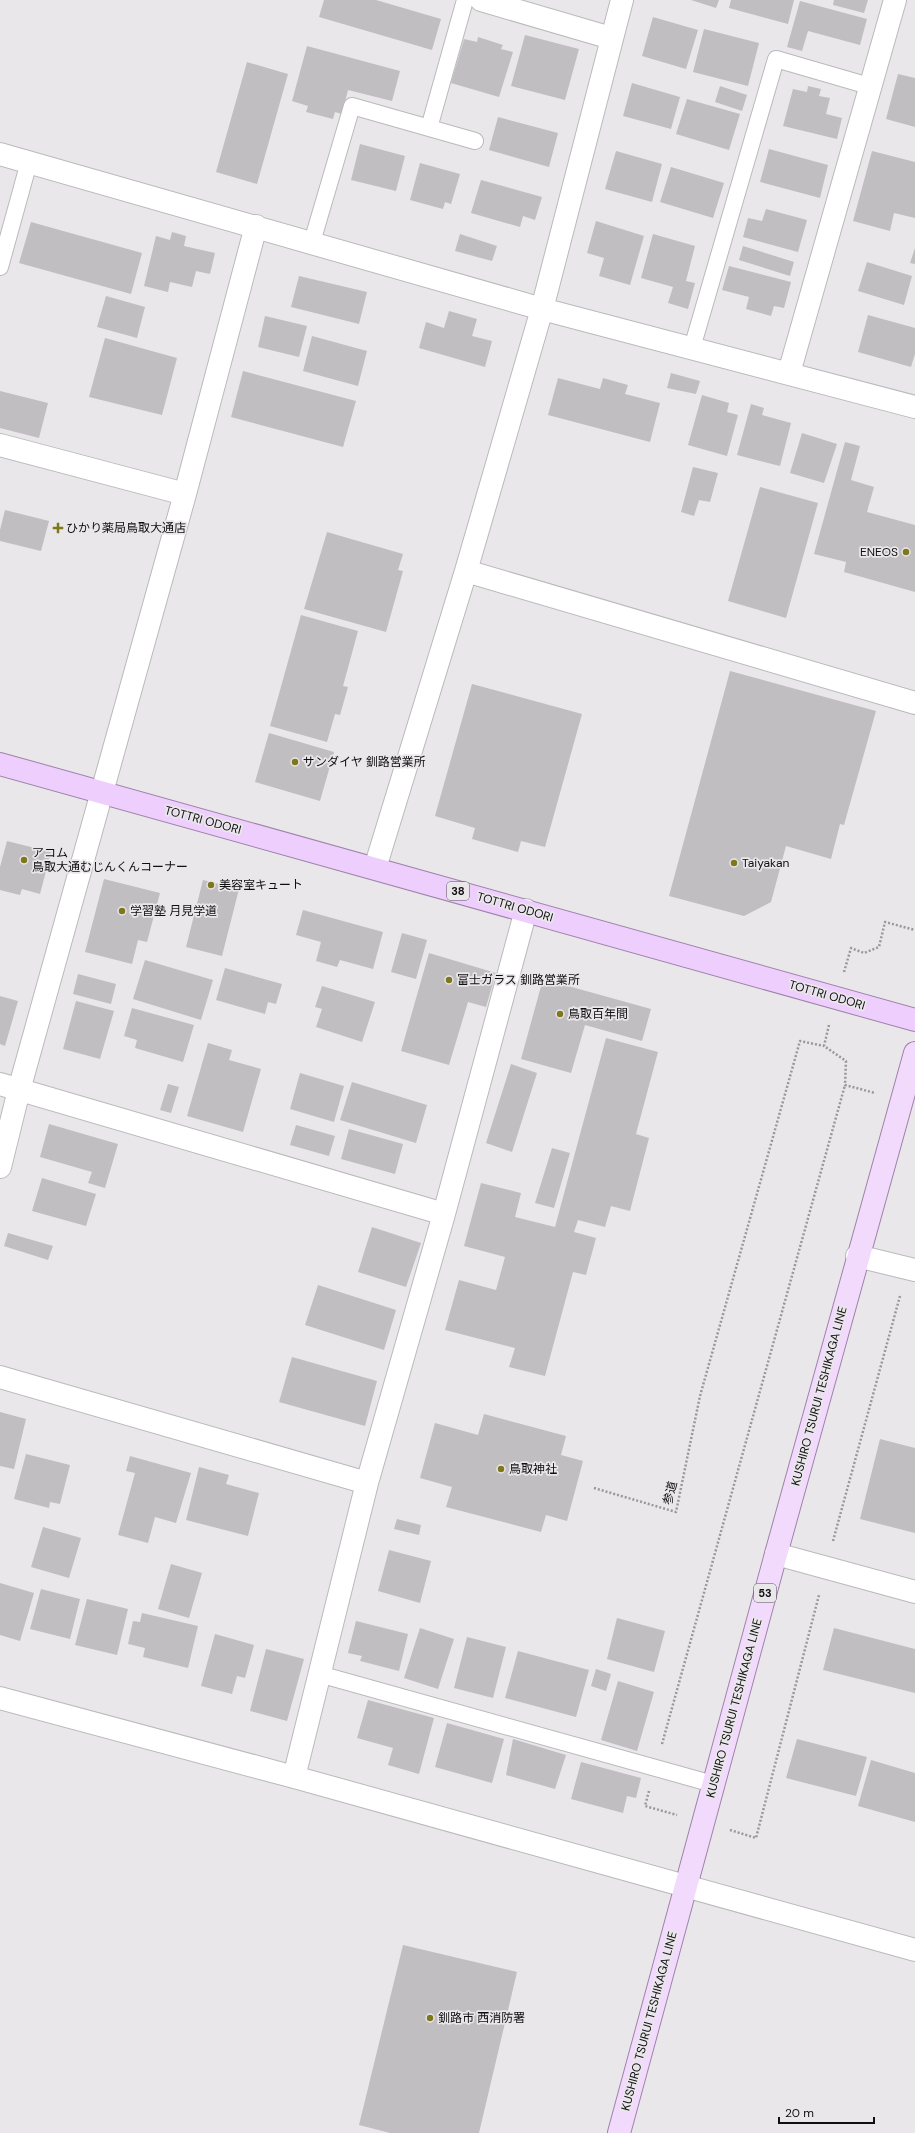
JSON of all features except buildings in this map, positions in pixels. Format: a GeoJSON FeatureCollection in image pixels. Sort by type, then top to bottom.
{"type":"FeatureCollection","features":[{"type":"Feature","properties":{"kind":"highway","name":"TOTTRI ODORI"},"geometry":{"type":"LineString","coordinates":[[0,764],[915,1020]]}},
{"type":"Feature","properties":{"kind":"main road","name":"KUSHIRO TSURUI TESHIKAGA LINE"},"geometry":{"type":"LineString","coordinates":[[619,2133],[857,1256],[915,1053]]}},
{"type":"Feature","properties":{"kind":"street"},"geometry":{"type":"LineString","coordinates":[[481,0],[611,38]]}},
{"type":"Feature","properties":{"kind":"street"},"geometry":{"type":"LineString","coordinates":[[376,868],[466,571],[542,309],[622,0]]}},
{"type":"Feature","properties":{"kind":"street"},"geometry":{"type":"LineString","coordinates":[[789,373],[869,86],[895,0]]}},
{"type":"Feature","properties":{"kind":"street"},"geometry":{"type":"LineString","coordinates":[[0,154],[542,309],[915,407]]}},
{"type":"Feature","properties":{"kind":"street"},"geometry":{"type":"LineString","coordinates":[[0,1167],[10,1087],[102,792],[185,494],[256,226]]}},
{"type":"Feature","properties":{"kind":"street"},"geometry":{"type":"LineString","coordinates":[[0,445],[185,494]]}},
{"type":"Feature","properties":{"kind":"street"},"geometry":{"type":"LineString","coordinates":[[466,571],[915,703]]}},
{"type":"Feature","properties":{"kind":"street"},"geometry":{"type":"LineString","coordinates":[[294,1777],[367,1483],[444,1214],[526,910]]}},
{"type":"Feature","properties":{"kind":"street"},"geometry":{"type":"LineString","coordinates":[[10,1087],[444,1214]]}},
{"type":"Feature","properties":{"kind":"street"},"geometry":{"type":"LineString","coordinates":[[857,1256],[915,1270]]}},
{"type":"Feature","properties":{"kind":"street"},"geometry":{"type":"LineString","coordinates":[[0,1377],[367,1483]]}},
{"type":"Feature","properties":{"kind":"street"},"geometry":{"type":"LineString","coordinates":[[776,1554],[915,1592]]}},
{"type":"Feature","properties":{"kind":"street"},"geometry":{"type":"LineString","coordinates":[[0,1698],[294,1777],[915,1950]]}},
{"type":"Feature","properties":{"kind":"lane"},"geometry":{"type":"LineString","coordinates":[[429,128],[465,0]]}},
{"type":"Feature","properties":{"kind":"lane"},"geometry":{"type":"LineString","coordinates":[[692,348],[776,59],[869,86]]}},
{"type":"Feature","properties":{"kind":"lane"},"geometry":{"type":"LineString","coordinates":[[312,242],[352,106],[475,141]]}},
{"type":"Feature","properties":{"kind":"lane"},"geometry":{"type":"LineString","coordinates":[[0,267],[29,162]]}},
{"type":"Feature","properties":{"kind":"lane"},"geometry":{"type":"LineString","coordinates":[[319,1674],[713,1784]]}},
{"type":"Feature","properties":{"kind":"path","name":"参道"},"geometry":{"type":"LineString","coordinates":[[594,1488],[676,1512],[700,1396],[800,1041],[824,1046]]}},
{"type":"Feature","properties":{"kind":"path"},"geometry":{"type":"LineString","coordinates":[[703,1822],[645,1806],[845,1085]]}},
{"type":"Feature","properties":{"kind":"place","name":"ひかり薬局鳥取大通店"},"geometry":{"type":"Point","coordinates":[58,528]}},
{"type":"Feature","properties":{"kind":"place","name":"ENEOS"},"geometry":{"type":"Point","coordinates":[906,552]}},
{"type":"Feature","properties":{"kind":"place","name":"サンダイヤ 釧路営業所"},"geometry":{"type":"Point","coordinates":[295,762]}},
{"type":"Feature","properties":{"kind":"place","name":"アコム 鳥取大通むじんくんコーナー"},"geometry":{"type":"Point","coordinates":[24,860]}},
{"type":"Feature","properties":{"kind":"place","name":"Taiyakan"},"geometry":{"type":"Point","coordinates":[734,863]}},
{"type":"Feature","properties":{"kind":"place","name":"美容室キュート"},"geometry":{"type":"Point","coordinates":[211,885]}},
{"type":"Feature","properties":{"kind":"place","name":"学習塾 月見学道"},"geometry":{"type":"Point","coordinates":[122,911]}},
{"type":"Feature","properties":{"kind":"place","name":"富士ガラス 釧路営業所"},"geometry":{"type":"Point","coordinates":[449,980]}},
{"type":"Feature","properties":{"kind":"place","name":"鳥取百年間"},"geometry":{"type":"Point","coordinates":[560,1014]}},
{"type":"Feature","properties":{"kind":"place","name":"鳥取神社"},"geometry":{"type":"Point","coordinates":[501,1469]}},
{"type":"Feature","properties":{"kind":"place","name":"釧路市 西消防署"},"geometry":{"type":"Point","coordinates":[430,2018]}}]}
